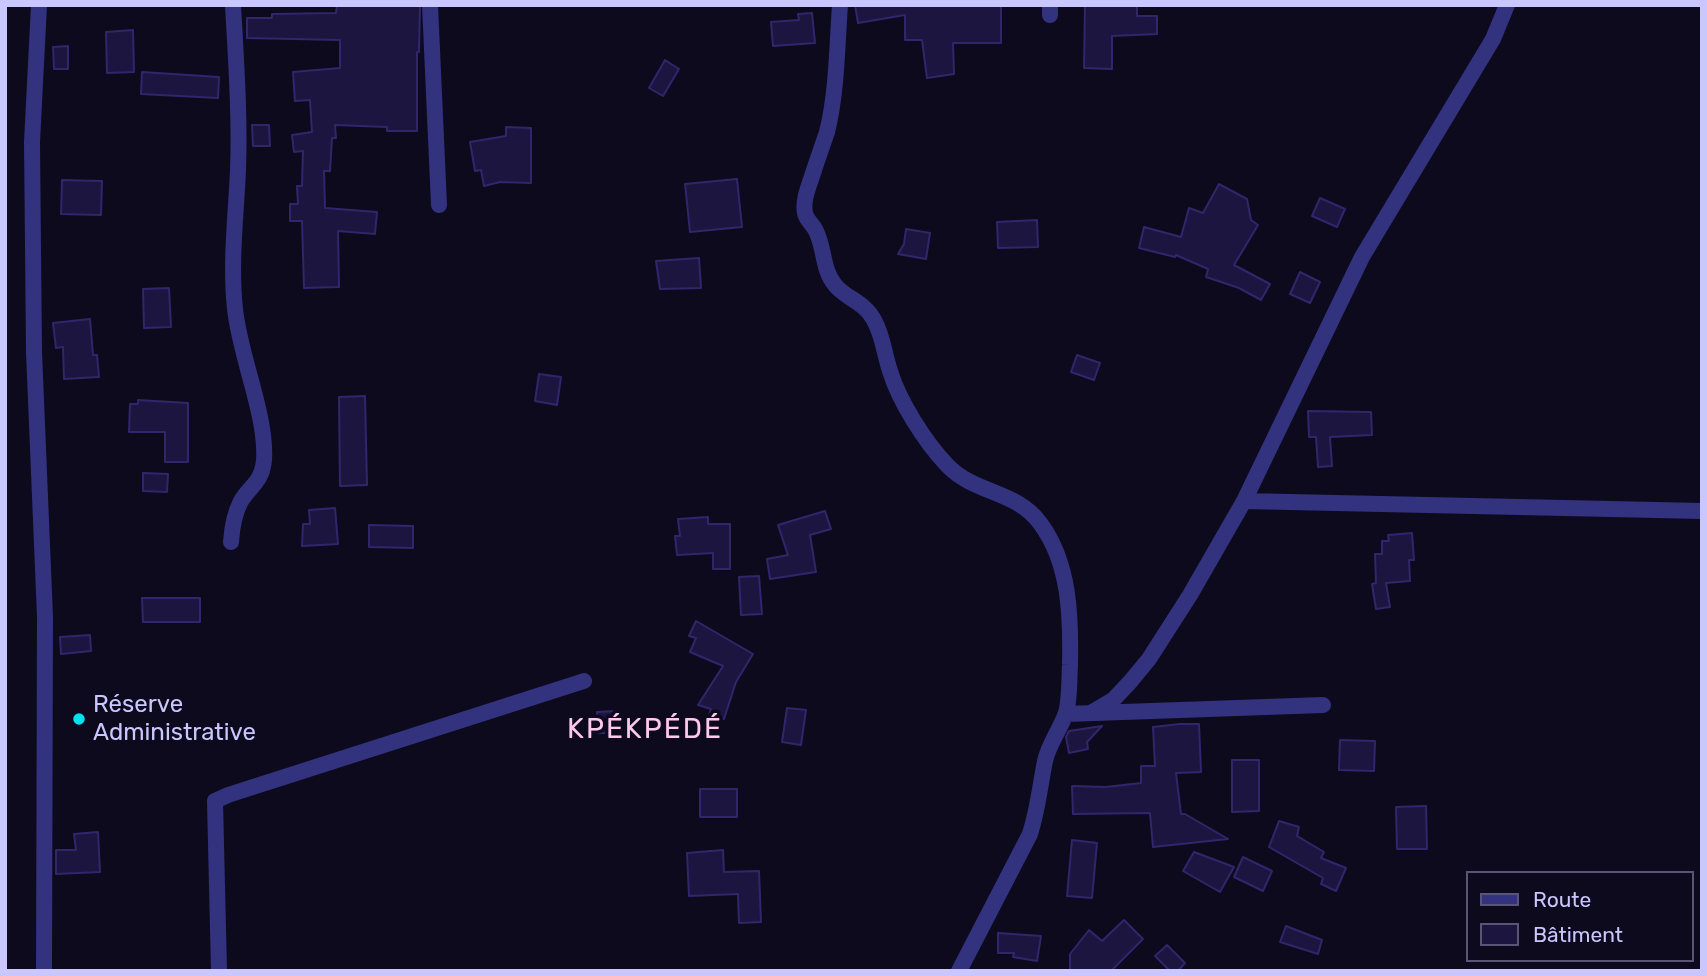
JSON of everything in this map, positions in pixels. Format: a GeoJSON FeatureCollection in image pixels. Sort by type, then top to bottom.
{"type":"FeatureCollection","features":[{"type":"Feature","properties":{"kind":"street"},"geometry":{"type":"LineString","coordinates":[[39,5],[33,182],[34,352],[45,617],[44,971]]}},
{"type":"Feature","properties":{"kind":"street"},"geometry":{"type":"LineString","coordinates":[[230,542],[234,517],[242,499],[260,480],[264,461],[263,433],[241,346],[235,310],[233,268],[238,168],[233,5]]}},
{"type":"Feature","properties":{"kind":"street"},"geometry":{"type":"LineString","coordinates":[[430,5],[439,205]]}},
{"type":"Feature","properties":{"kind":"street"},"geometry":{"type":"LineString","coordinates":[[840,5],[833,95],[827,131],[804,207],[805,217],[816,231],[829,277],[837,288],[864,306],[874,319],[902,402],[947,466],[974,485],[1023,505],[1040,523],[1055,550],[1065,580],[1070,617],[1069,694],[1066,714],[1050,742],[1030,834],[959,971]]}},
{"type":"Feature","properties":{"kind":"street"},"geometry":{"type":"LineString","coordinates":[[1091,713],[1113,700],[1149,659],[1190,595],[1244,501],[1362,257],[1493,39],[1507,5]]}},
{"type":"Feature","properties":{"kind":"street"},"geometry":{"type":"LineString","coordinates":[[1244,501],[1702,511]]}},
{"type":"Feature","properties":{"kind":"street"},"geometry":{"type":"LineString","coordinates":[[219,971],[215,802],[228,794],[330,764],[584,681]]}},
{"type":"Feature","properties":{"kind":"street"},"geometry":{"type":"LineString","coordinates":[[1066,714],[1323,705]]}},
{"type":"Feature","properties":{"kind":"building"},"geometry":{"type":"Polygon","coordinates":[[[337,5],[420,5],[417,131],[387,131],[387,127],[335,125],[336,138],[332,138],[330,171],[324,171],[325,208],[377,212],[375,234],[338,231],[339,287],[304,288],[302,221],[290,221],[290,204],[298,204],[297,186],[302,186],[303,151],[294,152],[292,135],[312,132],[310,100],[295,101],[293,72],[340,68],[340,40],[247,38],[247,18],[272,18],[272,14],[336,13],[337,5]]]}},
{"type":"Feature","properties":{"kind":"building"},"geometry":{"type":"Polygon","coordinates":[[[855,5],[1001,5],[1001,43],[953,43],[954,74],[927,78],[922,40],[905,40],[905,15],[858,23],[855,5]]]}},
{"type":"Feature","properties":{"kind":"building"},"geometry":{"type":"Polygon","coordinates":[[[1085,5],[1137,5],[1137,16],[1157,16],[1157,34],[1112,36],[1112,69],[1084,68],[1085,5]]]}},
{"type":"Feature","properties":{"kind":"building"},"geometry":{"type":"Polygon","coordinates":[[[812,13],[815,43],[773,46],[771,22],[799,20],[798,14],[812,13]]]}},
{"type":"Feature","properties":{"kind":"building"},"geometry":{"type":"Polygon","coordinates":[[[133,30],[134,72],[107,73],[106,32],[133,30]]]}},
{"type":"Feature","properties":{"kind":"building"},"geometry":{"type":"Polygon","coordinates":[[[68,46],[68,69],[54,69],[53,47],[68,46]]]}},
{"type":"Feature","properties":{"kind":"building"},"geometry":{"type":"Polygon","coordinates":[[[665,60],[679,69],[663,96],[649,88],[665,60]]]}},
{"type":"Feature","properties":{"kind":"building"},"geometry":{"type":"Polygon","coordinates":[[[142,72],[219,77],[218,98],[141,94],[142,72]]]}},
{"type":"Feature","properties":{"kind":"building"},"geometry":{"type":"Polygon","coordinates":[[[252,125],[269,125],[270,146],[253,146],[252,125]]]}},
{"type":"Feature","properties":{"kind":"building"},"geometry":{"type":"Polygon","coordinates":[[[506,127],[531,128],[531,183],[500,182],[484,186],[481,170],[475,171],[470,142],[506,136],[506,127]]]}},
{"type":"Feature","properties":{"kind":"building"},"geometry":{"type":"Polygon","coordinates":[[[737,179],[742,227],[690,232],[685,184],[737,179]]]}},
{"type":"Feature","properties":{"kind":"building"},"geometry":{"type":"Polygon","coordinates":[[[62,180],[102,181],[101,215],[61,214],[62,180]]]}},
{"type":"Feature","properties":{"kind":"building"},"geometry":{"type":"Polygon","coordinates":[[[1219,184],[1247,199],[1251,220],[1258,225],[1234,265],[1270,284],[1261,300],[1239,288],[1206,277],[1208,269],[1176,255],[1175,257],[1139,248],[1144,227],[1181,237],[1189,208],[1203,213],[1219,184]]]}},
{"type":"Feature","properties":{"kind":"building"},"geometry":{"type":"Polygon","coordinates":[[[1320,198],[1345,209],[1337,227],[1312,216],[1320,198]]]}},
{"type":"Feature","properties":{"kind":"building"},"geometry":{"type":"Polygon","coordinates":[[[1037,220],[1038,247],[998,248],[997,222],[1037,220]]]}},
{"type":"Feature","properties":{"kind":"building"},"geometry":{"type":"Polygon","coordinates":[[[906,229],[930,233],[926,259],[898,254],[904,244],[906,229]]]}},
{"type":"Feature","properties":{"kind":"building"},"geometry":{"type":"Polygon","coordinates":[[[699,258],[701,288],[660,289],[656,261],[699,258]]]}},
{"type":"Feature","properties":{"kind":"building"},"geometry":{"type":"Polygon","coordinates":[[[1300,272],[1320,282],[1310,303],[1290,294],[1300,272]]]}},
{"type":"Feature","properties":{"kind":"building"},"geometry":{"type":"Polygon","coordinates":[[[169,288],[171,327],[144,328],[143,289],[169,288]]]}},
{"type":"Feature","properties":{"kind":"building"},"geometry":{"type":"Polygon","coordinates":[[[90,319],[93,355],[97,355],[99,377],[64,379],[63,347],[56,348],[53,323],[90,319]]]}},
{"type":"Feature","properties":{"kind":"building"},"geometry":{"type":"Polygon","coordinates":[[[1077,355],[1100,363],[1094,380],[1071,372],[1077,355]]]}},
{"type":"Feature","properties":{"kind":"building"},"geometry":{"type":"Polygon","coordinates":[[[539,374],[561,377],[557,405],[535,401],[539,374]]]}},
{"type":"Feature","properties":{"kind":"building"},"geometry":{"type":"Polygon","coordinates":[[[365,396],[367,485],[340,486],[339,397],[365,396]]]}},
{"type":"Feature","properties":{"kind":"building"},"geometry":{"type":"Polygon","coordinates":[[[138,400],[188,403],[188,462],[165,462],[165,432],[129,432],[130,404],[138,404],[138,400]]]}},
{"type":"Feature","properties":{"kind":"building"},"geometry":{"type":"Polygon","coordinates":[[[1308,411],[1371,412],[1372,435],[1330,437],[1332,466],[1318,467],[1316,437],[1309,437],[1308,411]]]}},
{"type":"Feature","properties":{"kind":"building"},"geometry":{"type":"Polygon","coordinates":[[[143,473],[168,474],[167,492],[143,491],[143,473]]]}},
{"type":"Feature","properties":{"kind":"building"},"geometry":{"type":"Polygon","coordinates":[[[335,508],[338,544],[302,546],[303,524],[310,524],[309,510],[335,508]]]}},
{"type":"Feature","properties":{"kind":"building"},"geometry":{"type":"Polygon","coordinates":[[[825,511],[831,529],[810,535],[816,572],[770,579],[767,559],[788,555],[778,525],[825,511]]]}},
{"type":"Feature","properties":{"kind":"building"},"geometry":{"type":"Polygon","coordinates":[[[708,517],[708,524],[730,524],[730,569],[713,569],[713,553],[677,555],[675,536],[680,536],[678,519],[708,517]]]}},
{"type":"Feature","properties":{"kind":"building"},"geometry":{"type":"Polygon","coordinates":[[[369,525],[413,526],[413,548],[369,547],[369,525]]]}},
{"type":"Feature","properties":{"kind":"building"},"geometry":{"type":"Polygon","coordinates":[[[1412,533],[1414,560],[1409,560],[1410,581],[1386,583],[1390,607],[1376,609],[1372,584],[1376,583],[1375,554],[1382,554],[1382,541],[1389,541],[1388,535],[1412,533]]]}},
{"type":"Feature","properties":{"kind":"building"},"geometry":{"type":"Polygon","coordinates":[[[759,576],[762,614],[741,615],[739,577],[759,576]]]}},
{"type":"Feature","properties":{"kind":"building"},"geometry":{"type":"Polygon","coordinates":[[[142,598],[200,598],[200,622],[143,622],[142,598]]]}},
{"type":"Feature","properties":{"kind":"building"},"geometry":{"type":"Polygon","coordinates":[[[696,621],[753,654],[736,682],[724,719],[709,715],[711,709],[698,705],[723,666],[690,652],[696,638],[689,636],[696,621]]]}},
{"type":"Feature","properties":{"kind":"building"},"geometry":{"type":"Polygon","coordinates":[[[90,635],[91,651],[61,654],[60,637],[90,635]]]}},
{"type":"Feature","properties":{"kind":"building"},"geometry":{"type":"Polygon","coordinates":[[[787,708],[806,710],[801,745],[782,742],[787,708]]]}},
{"type":"Feature","properties":{"kind":"building"},"geometry":{"type":"Polygon","coordinates":[[[616,711],[616,733],[597,733],[597,712],[616,711]]]}},
{"type":"Feature","properties":{"kind":"building"},"geometry":{"type":"Polygon","coordinates":[[[1199,724],[1201,772],[1176,773],[1181,814],[1228,839],[1153,847],[1150,813],[1073,814],[1072,786],[1106,787],[1141,783],[1141,766],[1155,766],[1153,727],[1199,724]]]}},
{"type":"Feature","properties":{"kind":"building"},"geometry":{"type":"Polygon","coordinates":[[[1102,726],[1087,742],[1088,749],[1069,753],[1066,737],[1069,731],[1102,726]]]}},
{"type":"Feature","properties":{"kind":"building"},"geometry":{"type":"Polygon","coordinates":[[[1340,740],[1375,741],[1374,771],[1339,770],[1340,740]]]}},
{"type":"Feature","properties":{"kind":"building"},"geometry":{"type":"Polygon","coordinates":[[[1232,760],[1259,760],[1259,811],[1232,812],[1232,760]]]}},
{"type":"Feature","properties":{"kind":"building"},"geometry":{"type":"Polygon","coordinates":[[[700,789],[737,789],[737,817],[700,817],[700,789]]]}},
{"type":"Feature","properties":{"kind":"building"},"geometry":{"type":"Polygon","coordinates":[[[1426,806],[1427,849],[1397,849],[1396,807],[1426,806]]]}},
{"type":"Feature","properties":{"kind":"building"},"geometry":{"type":"Polygon","coordinates":[[[1279,821],[1299,827],[1297,836],[1324,852],[1321,858],[1346,868],[1336,891],[1321,884],[1323,878],[1269,847],[1279,821]]]}},
{"type":"Feature","properties":{"kind":"building"},"geometry":{"type":"Polygon","coordinates":[[[98,832],[100,872],[56,874],[56,850],[76,850],[74,834],[98,832]]]}},
{"type":"Feature","properties":{"kind":"building"},"geometry":{"type":"Polygon","coordinates":[[[1072,840],[1097,843],[1092,898],[1067,896],[1072,840]]]}},
{"type":"Feature","properties":{"kind":"building"},"geometry":{"type":"Polygon","coordinates":[[[723,850],[724,872],[759,871],[761,922],[739,923],[738,894],[689,896],[687,853],[723,850]]]}},
{"type":"Feature","properties":{"kind":"building"},"geometry":{"type":"Polygon","coordinates":[[[1194,852],[1234,867],[1220,892],[1183,871],[1194,852]]]}},
{"type":"Feature","properties":{"kind":"building"},"geometry":{"type":"Polygon","coordinates":[[[1243,857],[1272,871],[1263,891],[1234,877],[1243,857]]]}},
{"type":"Feature","properties":{"kind":"building"},"geometry":{"type":"Polygon","coordinates":[[[1124,920],[1143,939],[1111,971],[1070,971],[1070,954],[1089,930],[1102,941],[1124,920]]]}},
{"type":"Feature","properties":{"kind":"building"},"geometry":{"type":"Polygon","coordinates":[[[1286,926],[1322,940],[1318,954],[1280,942],[1286,926]]]}},
{"type":"Feature","properties":{"kind":"building"},"geometry":{"type":"Polygon","coordinates":[[[998,933],[1041,936],[1037,961],[1013,957],[1014,953],[998,953],[998,933]]]}},
{"type":"Feature","properties":{"kind":"building"},"geometry":{"type":"Polygon","coordinates":[[[1167,945],[1185,963],[1178,971],[1170,971],[1155,956],[1167,945]]]}},
{"type":"Feature","properties":{"kind":"place","name":"Réserve Administrative"},"geometry":{"type":"Point","coordinates":[79,719]}},
{"type":"Feature","properties":{"kind":"district","name":"KPÉKPÉDÉ"},"geometry":{"type":"Point","coordinates":[645,730]}}]}
